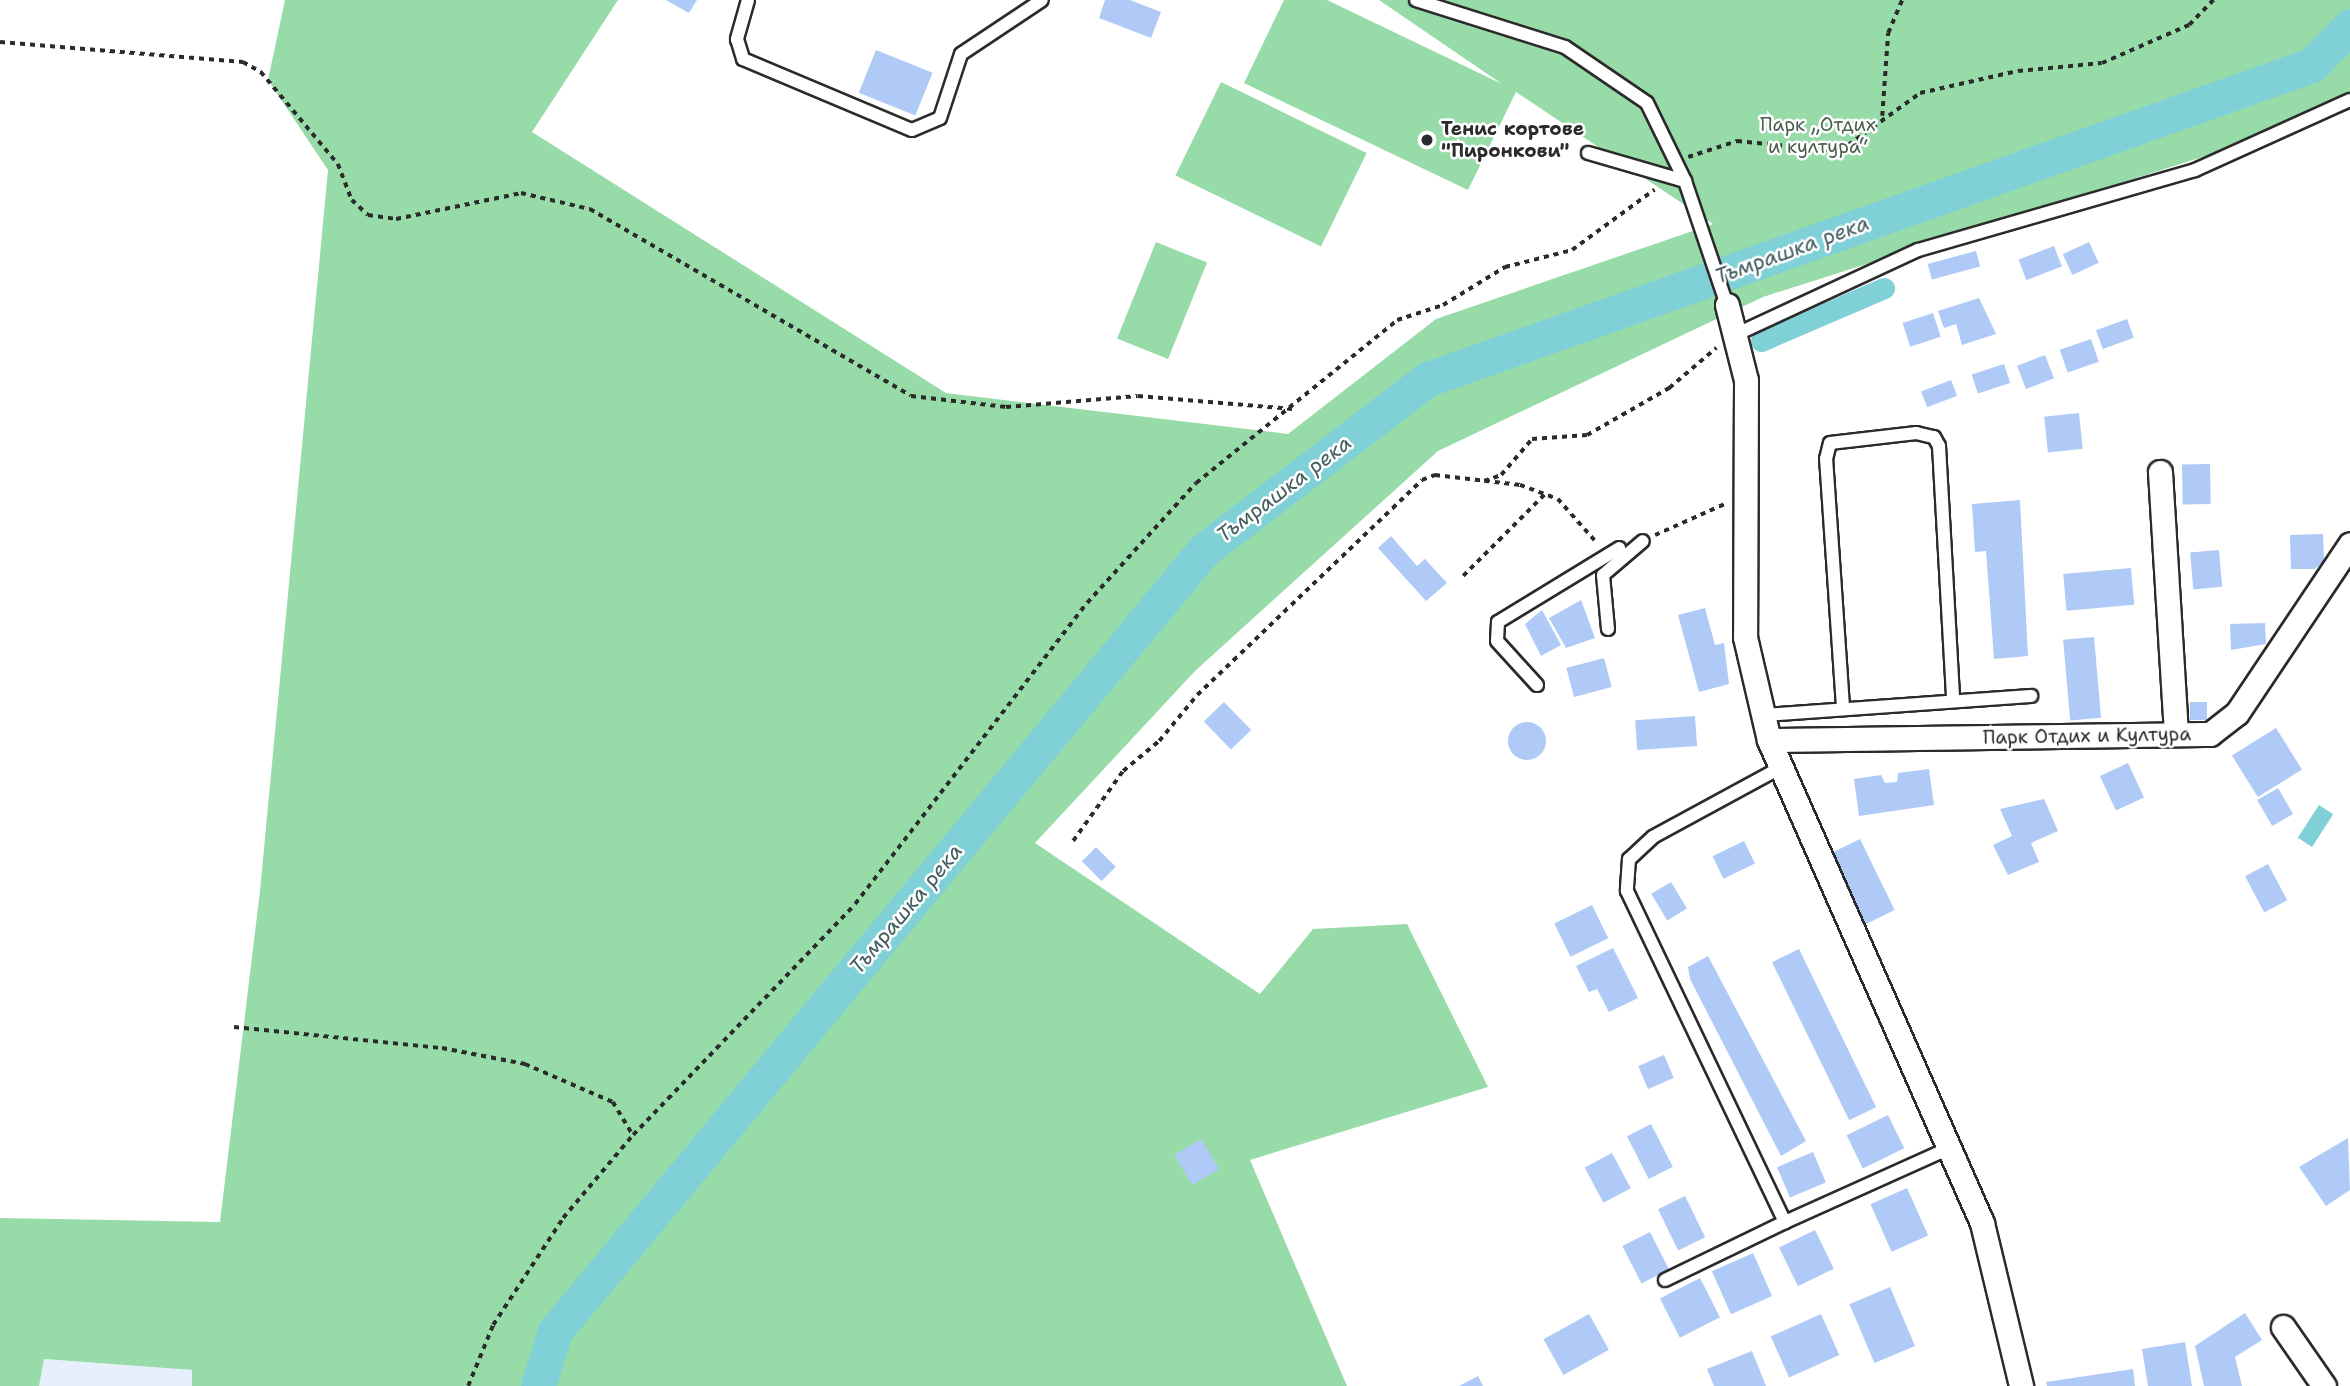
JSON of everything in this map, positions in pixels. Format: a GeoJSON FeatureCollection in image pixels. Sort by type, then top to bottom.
{"type":"FeatureCollection","features":[{"type":"Feature","properties":{"kind":"street"},"geometry":{"type":"LineString","coordinates":[[1727,305],[1737,334],[1746,380],[1745,637],[1769,740],[1778,769],[1982,1223],[2021,1386]]}},
{"type":"Feature","properties":{"kind":"street"},"geometry":{"type":"LineString","coordinates":[[2160,472],[2176,734]]}},
{"type":"Feature","properties":{"kind":"street","name":"Парк Отдих и Култура"},"geometry":{"type":"LineString","coordinates":[[1769,740],[2210,734],[2237,713],[2348,550]]}},
{"type":"Feature","properties":{"kind":"street"},"geometry":{"type":"LineString","coordinates":[[2283,1327],[2324,1386]]}},
{"type":"Feature","properties":{"kind":"lane"},"geometry":{"type":"LineString","coordinates":[[748,0],[737,39],[743,60],[912,130],[940,118],[961,54],[1042,0]]}},
{"type":"Feature","properties":{"kind":"lane"},"geometry":{"type":"LineString","coordinates":[[1416,0],[1565,47],[1647,103],[1685,181],[1727,305]]}},
{"type":"Feature","properties":{"kind":"lane"},"geometry":{"type":"LineString","coordinates":[[1737,334],[1918,250],[2195,170],[2350,100]]}},
{"type":"Feature","properties":{"kind":"lane"},"geometry":{"type":"LineString","coordinates":[[1588,153],[1685,181]]}},
{"type":"Feature","properties":{"kind":"lane"},"geometry":{"type":"LineString","coordinates":[[1843,707],[1826,459],[1830,443],[1916,433],[1934,437],[1939,446],[1953,700]]}},
{"type":"Feature","properties":{"kind":"lane"},"geometry":{"type":"LineString","coordinates":[[1608,629],[1603,575],[1643,541]]}},
{"type":"Feature","properties":{"kind":"lane"},"geometry":{"type":"LineString","coordinates":[[1537,685],[1497,640],[1498,622],[1619,548]]}},
{"type":"Feature","properties":{"kind":"lane"},"geometry":{"type":"LineString","coordinates":[[1764,715],[1843,707],[2031,696]]}},
{"type":"Feature","properties":{"kind":"lane"},"geometry":{"type":"LineString","coordinates":[[1778,769],[1653,836],[1629,859],[1627,891],[1785,1222]]}},
{"type":"Feature","properties":{"kind":"lane"},"geometry":{"type":"LineString","coordinates":[[1665,1280],[1950,1147]]}},
{"type":"Feature","properties":{"kind":"path"},"geometry":{"type":"LineString","coordinates":[[1882,116],[1888,33],[1902,0]]}},
{"type":"Feature","properties":{"kind":"path"},"geometry":{"type":"LineString","coordinates":[[1675,161],[1737,141],[1840,151],[1882,116],[1920,93],[2018,71],[2102,63],[2189,25],[2213,0]]}},
{"type":"Feature","properties":{"kind":"path"},"geometry":{"type":"LineString","coordinates":[[0,42],[243,62],[261,72],[338,164],[352,200],[368,215],[396,219],[521,193],[590,209],[911,396],[1006,407],[1138,396],[1292,409]]}},
{"type":"Feature","properties":{"kind":"path"},"geometry":{"type":"LineString","coordinates":[[468,1386],[500,1314],[563,1218],[632,1135],[855,904],[1087,603],[1196,483],[1292,409],[1397,320],[1443,305],[1505,267],[1572,250],[1627,215],[1667,175]]}},
{"type":"Feature","properties":{"kind":"path"},"geometry":{"type":"LineString","coordinates":[[1478,483],[1501,475],[1532,439],[1587,435],[1670,388],[1737,334]]}},
{"type":"Feature","properties":{"kind":"path"},"geometry":{"type":"LineString","coordinates":[[1073,841],[1124,771],[1160,741],[1197,695],[1422,480],[1435,475],[1478,483],[1500,480],[1545,494],[1558,499],[1591,539],[1619,548]]}},
{"type":"Feature","properties":{"kind":"path"},"geometry":{"type":"LineString","coordinates":[[1463,576],[1545,494]]}},
{"type":"Feature","properties":{"kind":"path"},"geometry":{"type":"LineString","coordinates":[[1643,541],[1709,506],[1730,503],[1747,513]]}},
{"type":"Feature","properties":{"kind":"path"},"geometry":{"type":"LineString","coordinates":[[234,1027],[431,1047],[525,1064],[613,1102],[632,1135]]}},
{"type":"Feature","properties":{"kind":"shaded area"},"geometry":{"type":"Polygon","coordinates":[[[43,1359],[192,1370],[192,1386],[39,1386],[43,1359]]]}},
{"type":"Feature","properties":{"kind":"green space","name":"Парк „Отдих и култура“"},"geometry":{"type":"Polygon","coordinates":[[[285,0],[618,0],[532,132],[946,393],[1288,434],[1436,319],[1713,224],[1516,92],[1468,190],[1244,83],[1284,0],[1327,0],[1502,84],[1379,0],[2350,0],[2350,110],[1763,297],[1438,451],[1195,671],[1035,843],[1260,994],[1313,929],[1407,924],[1488,1087],[1250,1160],[1347,1386],[192,1386],[192,1370],[44,1359],[39,1386],[0,1386],[0,1218],[220,1222],[260,891],[328,170],[268,80],[285,0]]]}},
{"type":"Feature","properties":{"kind":"green space"},"geometry":{"type":"Polygon","coordinates":[[[1221,82],[1367,153],[1321,246],[1175,175],[1221,82]]]}},
{"type":"Feature","properties":{"kind":"green space"},"geometry":{"type":"Polygon","coordinates":[[[1156,242],[1207,263],[1168,359],[1117,338],[1156,242]]]}},
{"type":"Feature","properties":{"kind":"water"},"geometry":{"type":"Polygon","coordinates":[[[2319,805],[2333,814],[2312,847],[2298,838],[2319,805]]]}},
{"type":"Feature","properties":{"kind":"building"},"geometry":{"type":"Polygon","coordinates":[[[666,0],[697,0],[689,13],[666,0]]]}},
{"type":"Feature","properties":{"kind":"building"},"geometry":{"type":"Polygon","coordinates":[[[1105,0],[1130,0],[1161,12],[1151,38],[1099,18],[1105,0]]]}},
{"type":"Feature","properties":{"kind":"building"},"geometry":{"type":"Polygon","coordinates":[[[876,50],[933,73],[915,116],[859,93],[876,50]]]}},
{"type":"Feature","properties":{"kind":"building"},"geometry":{"type":"Polygon","coordinates":[[[2089,242],[2099,263],[2072,275],[2063,254],[2089,242]]]}},
{"type":"Feature","properties":{"kind":"building"},"geometry":{"type":"Polygon","coordinates":[[[2054,246],[2062,267],[2026,280],[2019,260],[2054,246]]]}},
{"type":"Feature","properties":{"kind":"building"},"geometry":{"type":"Polygon","coordinates":[[[1976,251],[1980,266],[1932,279],[1928,264],[1976,251]]]}},
{"type":"Feature","properties":{"kind":"building"},"geometry":{"type":"Polygon","coordinates":[[[1979,298],[1996,334],[1962,345],[1956,324],[1944,328],[1938,311],[1979,298]]]}},
{"type":"Feature","properties":{"kind":"building"},"geometry":{"type":"Polygon","coordinates":[[[1933,313],[1941,337],[1910,347],[1903,323],[1933,313]]]}},
{"type":"Feature","properties":{"kind":"building"},"geometry":{"type":"Polygon","coordinates":[[[2127,319],[2134,338],[2103,349],[2096,330],[2127,319]]]}},
{"type":"Feature","properties":{"kind":"building"},"geometry":{"type":"Polygon","coordinates":[[[2091,339],[2099,362],[2068,372],[2060,350],[2091,339]]]}},
{"type":"Feature","properties":{"kind":"building"},"geometry":{"type":"Polygon","coordinates":[[[2045,355],[2054,378],[2026,389],[2017,366],[2045,355]]]}},
{"type":"Feature","properties":{"kind":"building"},"geometry":{"type":"Polygon","coordinates":[[[2004,364],[2010,383],[1978,394],[1972,375],[2004,364]]]}},
{"type":"Feature","properties":{"kind":"building"},"geometry":{"type":"Polygon","coordinates":[[[1951,380],[1957,396],[1927,407],[1921,391],[1951,380]]]}},
{"type":"Feature","properties":{"kind":"building"},"geometry":{"type":"Polygon","coordinates":[[[2079,413],[2083,449],[2048,452],[2044,417],[2079,413]]]}},
{"type":"Feature","properties":{"kind":"building"},"geometry":{"type":"Polygon","coordinates":[[[2182,464],[2210,464],[2211,504],[2183,504],[2182,464]]]}},
{"type":"Feature","properties":{"kind":"building"},"geometry":{"type":"Polygon","coordinates":[[[2020,500],[2028,656],[1994,659],[1986,551],[1975,552],[1972,504],[2020,500]]]}},
{"type":"Feature","properties":{"kind":"building"},"geometry":{"type":"Polygon","coordinates":[[[2323,534],[2324,561],[2315,569],[2291,569],[2290,535],[2323,534]]]}},
{"type":"Feature","properties":{"kind":"building"},"geometry":{"type":"Polygon","coordinates":[[[1391,536],[1417,566],[1425,559],[1447,583],[1426,601],[1378,548],[1391,536]]]}},
{"type":"Feature","properties":{"kind":"building"},"geometry":{"type":"Polygon","coordinates":[[[2219,550],[2222,587],[2193,589],[2190,553],[2219,550]]]}},
{"type":"Feature","properties":{"kind":"building"},"geometry":{"type":"Polygon","coordinates":[[[2131,568],[2134,605],[2066,611],[2063,574],[2131,568]]]}},
{"type":"Feature","properties":{"kind":"building"},"geometry":{"type":"Polygon","coordinates":[[[1581,600],[1595,638],[1566,648],[1549,618],[1581,600]]]}},
{"type":"Feature","properties":{"kind":"building"},"geometry":{"type":"Polygon","coordinates":[[[1705,608],[1715,645],[1724,643],[1729,684],[1699,692],[1678,615],[1705,608]]]}},
{"type":"Feature","properties":{"kind":"building"},"geometry":{"type":"Polygon","coordinates":[[[1542,610],[1561,645],[1541,656],[1525,624],[1542,610]]]}},
{"type":"Feature","properties":{"kind":"building"},"geometry":{"type":"Polygon","coordinates":[[[2265,623],[2266,644],[2231,650],[2230,624],[2265,623]]]}},
{"type":"Feature","properties":{"kind":"building"},"geometry":{"type":"Polygon","coordinates":[[[2094,637],[2101,718],[2070,720],[2063,640],[2094,637]]]}},
{"type":"Feature","properties":{"kind":"building"},"geometry":{"type":"Polygon","coordinates":[[[1604,658],[1612,687],[1574,697],[1566,668],[1604,658]]]}},
{"type":"Feature","properties":{"kind":"building"},"geometry":{"type":"Polygon","coordinates":[[[1224,702],[1251,730],[1231,750],[1204,721],[1224,702]]]}},
{"type":"Feature","properties":{"kind":"building"},"geometry":{"type":"Polygon","coordinates":[[[2190,702],[2207,702],[2207,720],[2190,720],[2190,702]]]}},
{"type":"Feature","properties":{"kind":"building"},"geometry":{"type":"Polygon","coordinates":[[[1695,716],[1697,746],[1637,750],[1635,720],[1695,716]]]}},
{"type":"Feature","properties":{"kind":"building"},"geometry":{"type":"Polygon","coordinates":[[[1527,722],[1540,728],[1546,741],[1540,754],[1527,760],[1514,754],[1508,741],[1514,728],[1527,722]]]}},
{"type":"Feature","properties":{"kind":"building"},"geometry":{"type":"Polygon","coordinates":[[[2276,728],[2302,770],[2258,797],[2232,756],[2276,728]]]}},
{"type":"Feature","properties":{"kind":"building"},"geometry":{"type":"Polygon","coordinates":[[[2128,763],[2144,797],[2116,811],[2100,776],[2128,763]]]}},
{"type":"Feature","properties":{"kind":"building"},"geometry":{"type":"Polygon","coordinates":[[[1929,769],[1934,805],[1859,816],[1854,779],[1881,775],[1885,783],[1897,782],[1898,773],[1929,769]]]}},
{"type":"Feature","properties":{"kind":"building"},"geometry":{"type":"Polygon","coordinates":[[[2278,788],[2293,814],[2272,826],[2257,800],[2278,788]]]}},
{"type":"Feature","properties":{"kind":"building"},"geometry":{"type":"Polygon","coordinates":[[[2044,799],[2058,831],[2031,843],[2039,862],[2008,875],[1993,845],[2012,836],[2000,809],[2044,799]]]}},
{"type":"Feature","properties":{"kind":"building"},"geometry":{"type":"Polygon","coordinates":[[[1860,839],[1895,910],[1860,927],[1826,856],[1860,839]]]}},
{"type":"Feature","properties":{"kind":"building"},"geometry":{"type":"Polygon","coordinates":[[[1744,841],[1755,863],[1724,879],[1713,856],[1744,841]]]}},
{"type":"Feature","properties":{"kind":"building"},"geometry":{"type":"Polygon","coordinates":[[[1096,847],[1116,867],[1102,881],[1082,861],[1096,847]]]}},
{"type":"Feature","properties":{"kind":"building"},"geometry":{"type":"Polygon","coordinates":[[[2268,864],[2287,900],[2264,912],[2245,876],[2268,864]]]}},
{"type":"Feature","properties":{"kind":"building"},"geometry":{"type":"Polygon","coordinates":[[[1671,882],[1687,909],[1667,920],[1651,894],[1671,882]]]}},
{"type":"Feature","properties":{"kind":"building"},"geometry":{"type":"Polygon","coordinates":[[[1592,905],[1608,938],[1570,957],[1554,923],[1592,905]]]}},
{"type":"Feature","properties":{"kind":"building"},"geometry":{"type":"Polygon","coordinates":[[[1613,948],[1638,998],[1609,1012],[1597,989],[1589,992],[1576,966],[1613,948]]]}},
{"type":"Feature","properties":{"kind":"building"},"geometry":{"type":"Polygon","coordinates":[[[1799,949],[1876,1107],[1849,1120],[1772,962],[1799,949]]]}},
{"type":"Feature","properties":{"kind":"building"},"geometry":{"type":"Polygon","coordinates":[[[1708,956],[1806,1141],[1781,1156],[1690,979],[1688,967],[1708,956]]]}},
{"type":"Feature","properties":{"kind":"building"},"geometry":{"type":"Polygon","coordinates":[[[1664,1055],[1674,1078],[1648,1089],[1638,1066],[1664,1055]]]}},
{"type":"Feature","properties":{"kind":"building"},"geometry":{"type":"Polygon","coordinates":[[[1888,1115],[1904,1148],[1863,1168],[1847,1135],[1888,1115]]]}},
{"type":"Feature","properties":{"kind":"building"},"geometry":{"type":"Polygon","coordinates":[[[1651,1124],[1673,1167],[1649,1179],[1627,1136],[1651,1124]]]}},
{"type":"Feature","properties":{"kind":"building"},"geometry":{"type":"Polygon","coordinates":[[[2348,1138],[2350,1190],[2326,1206],[2299,1167],[2348,1138]]]}},
{"type":"Feature","properties":{"kind":"building"},"geometry":{"type":"Polygon","coordinates":[[[1201,1139],[1219,1169],[1192,1185],[1174,1155],[1201,1139]]]}},
{"type":"Feature","properties":{"kind":"building"},"geometry":{"type":"Polygon","coordinates":[[[1813,1152],[1826,1182],[1790,1198],[1777,1167],[1813,1152]]]}},
{"type":"Feature","properties":{"kind":"building"},"geometry":{"type":"Polygon","coordinates":[[[1612,1153],[1631,1188],[1603,1203],[1585,1168],[1612,1153]]]}},
{"type":"Feature","properties":{"kind":"building"},"geometry":{"type":"Polygon","coordinates":[[[1907,1188],[1928,1236],[1892,1252],[1870,1204],[1907,1188]]]}},
{"type":"Feature","properties":{"kind":"building"},"geometry":{"type":"Polygon","coordinates":[[[1685,1196],[1705,1237],[1678,1250],[1658,1209],[1685,1196]]]}},
{"type":"Feature","properties":{"kind":"building"},"geometry":{"type":"Polygon","coordinates":[[[1815,1230],[1834,1269],[1798,1286],[1779,1248],[1815,1230]]]}},
{"type":"Feature","properties":{"kind":"building"},"geometry":{"type":"Polygon","coordinates":[[[1650,1232],[1669,1269],[1641,1283],[1622,1246],[1650,1232]]]}},
{"type":"Feature","properties":{"kind":"building"},"geometry":{"type":"Polygon","coordinates":[[[1753,1253],[1772,1296],[1731,1314],[1712,1271],[1753,1253]]]}},
{"type":"Feature","properties":{"kind":"building"},"geometry":{"type":"Polygon","coordinates":[[[1700,1278],[1720,1317],[1680,1338],[1660,1298],[1700,1278]]]}},
{"type":"Feature","properties":{"kind":"building"},"geometry":{"type":"Polygon","coordinates":[[[1890,1287],[1915,1346],[1875,1363],[1849,1304],[1890,1287]]]}},
{"type":"Feature","properties":{"kind":"building"},"geometry":{"type":"Polygon","coordinates":[[[2245,1313],[2262,1340],[2235,1357],[2242,1386],[2204,1386],[2195,1346],[2245,1313]]]}},
{"type":"Feature","properties":{"kind":"building"},"geometry":{"type":"Polygon","coordinates":[[[1589,1314],[1609,1350],[1563,1375],[1544,1339],[1589,1314]]]}},
{"type":"Feature","properties":{"kind":"building"},"geometry":{"type":"Polygon","coordinates":[[[1821,1314],[1839,1355],[1789,1377],[1771,1336],[1821,1314]]]}},
{"type":"Feature","properties":{"kind":"building"},"geometry":{"type":"Polygon","coordinates":[[[2185,1342],[2192,1386],[2148,1386],[2142,1349],[2185,1342]]]}},
{"type":"Feature","properties":{"kind":"building"},"geometry":{"type":"Polygon","coordinates":[[[1752,1351],[1766,1386],[1714,1386],[1707,1369],[1752,1351]]]}},
{"type":"Feature","properties":{"kind":"building"},"geometry":{"type":"Polygon","coordinates":[[[2133,1369],[2135,1386],[2047,1386],[2046,1382],[2133,1369]]]}},
{"type":"Feature","properties":{"kind":"building"},"geometry":{"type":"Polygon","coordinates":[[[1478,1376],[1483,1386],[1459,1386],[1478,1376]]]}},
{"type":"Feature","properties":{"kind":"waterway","name":"Тъмрашка река"},"geometry":{"type":"LineString","coordinates":[[538,1386],[555,1331],[1204,550],[1428,379],[2312,65],[2350,26]]}},
{"type":"Feature","properties":{"kind":"waterway"},"geometry":{"type":"LineString","coordinates":[[1761,341],[1884,288]]}},
{"type":"Feature","properties":{"kind":"place","name":"Тенис кортове \"Пиронкови\""},"geometry":{"type":"Point","coordinates":[1427,140]}}]}
